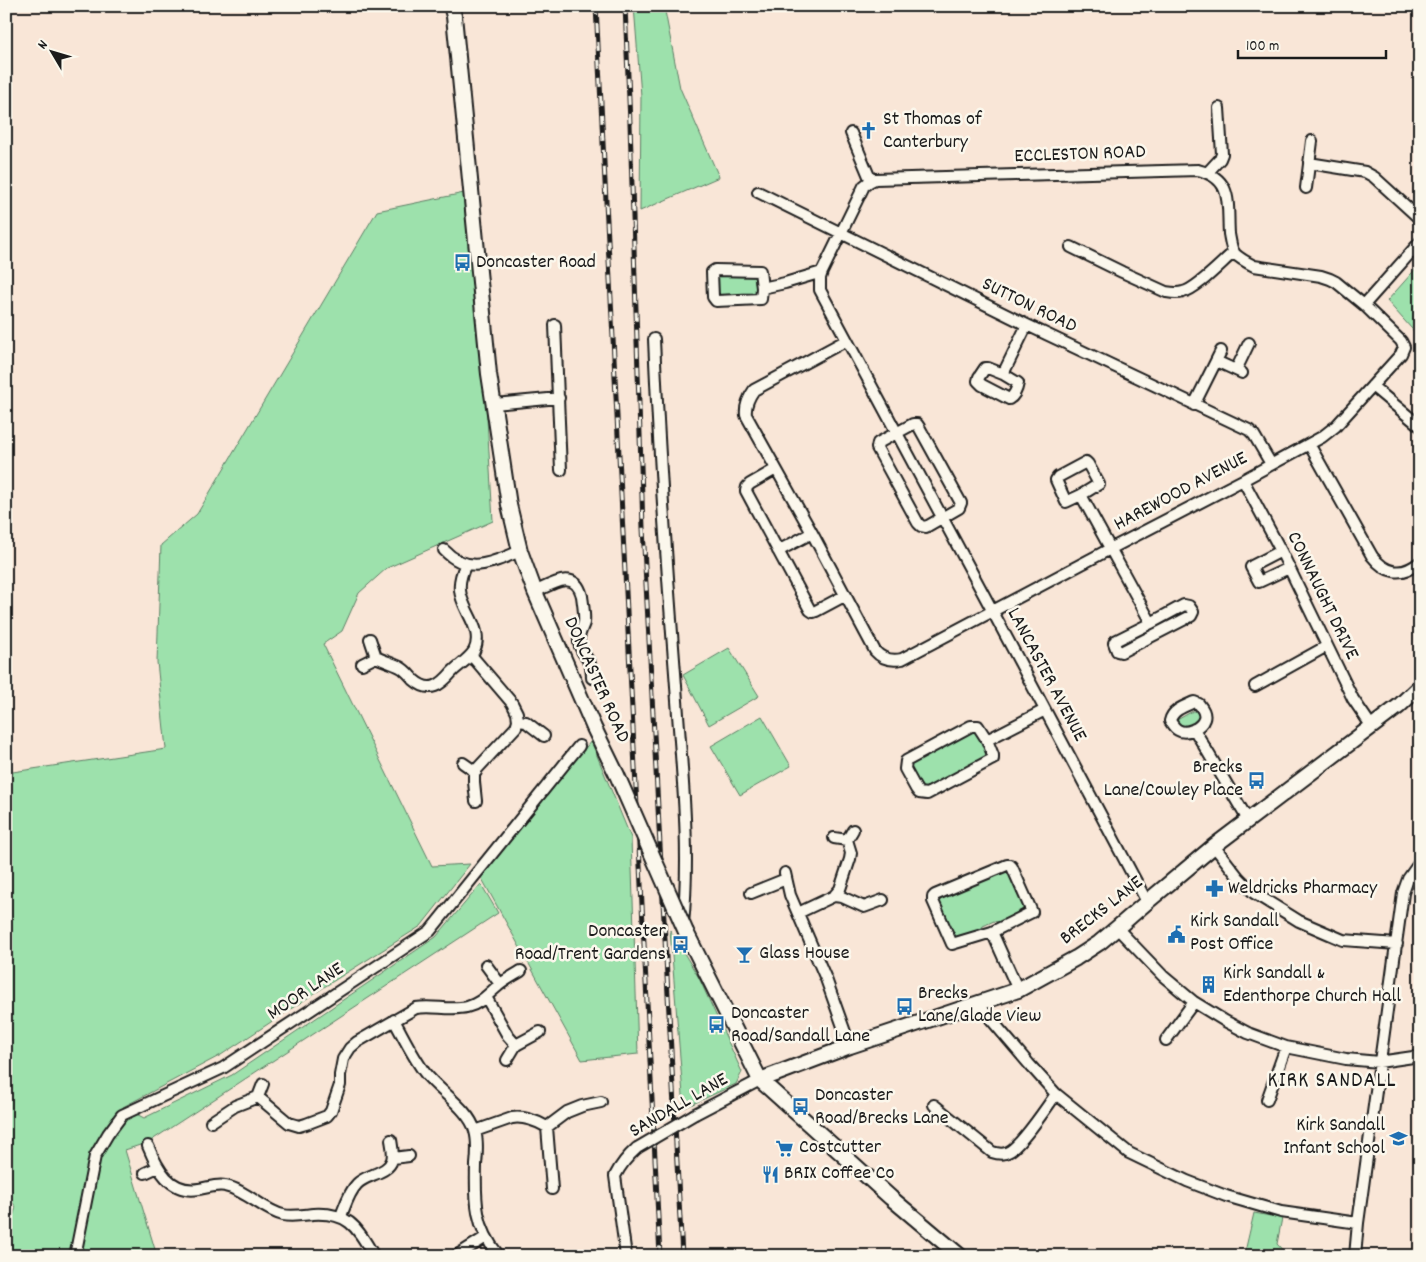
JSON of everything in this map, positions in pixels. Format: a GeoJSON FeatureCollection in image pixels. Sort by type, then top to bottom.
{"type":"FeatureCollection","features":[{"type":"Feature","properties":{"kind":"street","name":"DONCASTER ROAD"},"geometry":{"type":"LineString","coordinates":[[451,6],[454,16],[489,374],[509,505],[520,551],[535,592],[684,929],[760,1080],[891,1198],[960,1256]]}},
{"type":"Feature","properties":{"kind":"street"},"geometry":{"type":"LineString","coordinates":[[1219,108],[1222,154],[1208,172],[1218,179],[1227,193],[1230,236],[1234,252],[1248,263],[1254,266],[1330,279],[1364,305],[1420,242]]}},
{"type":"Feature","properties":{"kind":"street"},"geometry":{"type":"LineString","coordinates":[[762,288],[822,272],[864,186],[876,180],[851,133]]}},
{"type":"Feature","properties":{"kind":"street"},"geometry":{"type":"LineString","coordinates":[[1306,188],[1312,141]]}},
{"type":"Feature","properties":{"kind":"street"},"geometry":{"type":"LineString","coordinates":[[1309,163],[1365,172],[1374,177],[1420,219]]}},
{"type":"Feature","properties":{"kind":"street","name":"ECCLESTON ROAD"},"geometry":{"type":"LineString","coordinates":[[876,180],[1198,170],[1208,172]]}},
{"type":"Feature","properties":{"kind":"street","name":"SUTTON ROAD"},"geometry":{"type":"LineString","coordinates":[[758,192],[1027,325],[1249,430],[1254,434],[1271,464]]}},
{"type":"Feature","properties":{"kind":"street"},"geometry":{"type":"LineString","coordinates":[[1071,247],[1166,292],[1174,293],[1184,292],[1194,287],[1234,252]]}},
{"type":"Feature","properties":{"kind":"street"},"geometry":{"type":"LineString","coordinates":[[715,270],[760,271],[762,288],[761,299],[716,301],[712,297],[712,272],[715,270]]}},
{"type":"Feature","properties":{"kind":"street","name":"LANCASTER AVENUE"},"geometry":{"type":"LineString","coordinates":[[822,272],[820,290],[1147,902]]}},
{"type":"Feature","properties":{"kind":"street","name":"HAREWOOD AVENUE"},"geometry":{"type":"LineString","coordinates":[[847,340],[754,390],[751,394],[746,415],[876,652],[880,657],[896,660],[902,659],[1110,548],[1243,480],[1331,431],[1401,354],[1404,347],[1401,341],[1364,305]]}},
{"type":"Feature","properties":{"kind":"street"},"geometry":{"type":"LineString","coordinates":[[555,325],[561,470]]}},
{"type":"Feature","properties":{"kind":"street"},"geometry":{"type":"LineString","coordinates":[[1003,374],[1027,325]]}},
{"type":"Feature","properties":{"kind":"street"},"geometry":{"type":"LineString","coordinates":[[654,339],[659,457],[684,802],[686,893],[684,929]]}},
{"type":"Feature","properties":{"kind":"street"},"geometry":{"type":"LineString","coordinates":[[1216,361],[1239,372],[1250,343]]}},
{"type":"Feature","properties":{"kind":"street"},"geometry":{"type":"LineString","coordinates":[[1194,405],[1221,351]]}},
{"type":"Feature","properties":{"kind":"street"},"geometry":{"type":"LineString","coordinates":[[1372,386],[1420,426]]}},
{"type":"Feature","properties":{"kind":"street"},"geometry":{"type":"LineString","coordinates":[[494,404],[559,398]]}},
{"type":"Feature","properties":{"kind":"street"},"geometry":{"type":"LineString","coordinates":[[913,424],[917,424],[961,503],[959,508],[942,518],[926,527],[918,523],[877,448],[878,442],[913,424]]}},
{"type":"Feature","properties":{"kind":"street"},"geometry":{"type":"LineString","coordinates":[[1309,444],[1377,562],[1383,567],[1396,572],[1413,568],[1420,562]]}},
{"type":"Feature","properties":{"kind":"street"},"geometry":{"type":"LineString","coordinates":[[776,469],[750,484],[746,491],[810,610],[814,612],[846,595]]}},
{"type":"Feature","properties":{"kind":"street","name":"CONNAUGHT DRIVE"},"geometry":{"type":"LineString","coordinates":[[1243,480],[1353,699],[1372,727]]}},
{"type":"Feature","properties":{"kind":"street"},"geometry":{"type":"LineString","coordinates":[[1081,495],[1150,623]]}},
{"type":"Feature","properties":{"kind":"street"},"geometry":{"type":"LineString","coordinates":[[778,551],[812,533]]}},
{"type":"Feature","properties":{"kind":"street"},"geometry":{"type":"LineString","coordinates":[[444,550],[452,558],[466,564],[478,565],[496,561],[520,551]]}},
{"type":"Feature","properties":{"kind":"street"},"geometry":{"type":"LineString","coordinates":[[1280,551],[1251,568],[1259,582],[1288,568]]}},
{"type":"Feature","properties":{"kind":"street"},"geometry":{"type":"LineString","coordinates":[[370,639],[376,656],[383,661],[401,667],[422,686],[435,687],[442,683],[471,655],[475,648],[476,630],[462,600],[460,590],[460,579],[466,564]]}},
{"type":"Feature","properties":{"kind":"street"},"geometry":{"type":"LineString","coordinates":[[535,592],[565,580],[573,581],[577,584],[581,593],[584,614],[579,645],[589,662],[592,678]]}},
{"type":"Feature","properties":{"kind":"street"},"geometry":{"type":"LineString","coordinates":[[1184,605],[1189,606],[1192,612],[1191,616],[1121,652],[1117,651],[1115,642],[1150,623],[1184,605]]}},
{"type":"Feature","properties":{"kind":"street"},"geometry":{"type":"LineString","coordinates":[[1255,686],[1327,646]]}},
{"type":"Feature","properties":{"kind":"street"},"geometry":{"type":"LineString","coordinates":[[471,655],[512,703],[517,713],[518,721],[516,727],[476,772],[474,782],[476,801]]}},
{"type":"Feature","properties":{"kind":"street"},"geometry":{"type":"LineString","coordinates":[[362,664],[376,656]]}},
{"type":"Feature","properties":{"kind":"street","name":"BRECKS LANE"},"geometry":{"type":"LineString","coordinates":[[760,1080],[850,1046],[1018,990],[1076,958],[1099,943],[1214,846],[1399,706],[1420,686]]}},
{"type":"Feature","properties":{"kind":"street"},"geometry":{"type":"LineString","coordinates":[[987,740],[1045,710]]}},
{"type":"Feature","properties":{"kind":"street"},"geometry":{"type":"LineString","coordinates":[[518,721],[526,722],[544,736]]}},
{"type":"Feature","properties":{"kind":"street"},"geometry":{"type":"LineString","coordinates":[[971,726],[978,726],[987,740],[993,759],[927,794],[919,793],[905,769],[906,761],[971,726]]}},
{"type":"Feature","properties":{"kind":"street"},"geometry":{"type":"LineString","coordinates":[[1194,729],[1248,820]]}},
{"type":"Feature","properties":{"kind":"street","name":"MOOR LANE"},"geometry":{"type":"LineString","coordinates":[[75,1256],[95,1156],[122,1115],[223,1068],[430,930],[579,746]]}},
{"type":"Feature","properties":{"kind":"street"},"geometry":{"type":"LineString","coordinates":[[463,763],[476,772]]}},
{"type":"Feature","properties":{"kind":"street"},"geometry":{"type":"LineString","coordinates":[[798,913],[834,896],[840,889],[851,853],[847,840],[853,830]]}},
{"type":"Feature","properties":{"kind":"street"},"geometry":{"type":"LineString","coordinates":[[834,838],[847,840]]}},
{"type":"Feature","properties":{"kind":"street"},"geometry":{"type":"LineString","coordinates":[[1214,846],[1254,893],[1285,914],[1343,940],[1397,944]]}},
{"type":"Feature","properties":{"kind":"street"},"geometry":{"type":"LineString","coordinates":[[1355,1256],[1379,1062],[1403,894],[1408,880],[1420,862]]}},
{"type":"Feature","properties":{"kind":"street"},"geometry":{"type":"LineString","coordinates":[[1010,865],[1032,912],[992,932],[952,944],[933,897],[998,868],[1010,865]]}},
{"type":"Feature","properties":{"kind":"street"},"geometry":{"type":"LineString","coordinates":[[751,893],[785,876],[790,895],[826,979],[850,1046]]}},
{"type":"Feature","properties":{"kind":"street"},"geometry":{"type":"LineString","coordinates":[[834,896],[842,897],[864,907],[883,900]]}},
{"type":"Feature","properties":{"kind":"street"},"geometry":{"type":"LineString","coordinates":[[1117,928],[1163,976],[1194,1002],[1224,1021],[1248,1033],[1286,1047],[1346,1059],[1379,1062],[1420,1056]]}},
{"type":"Feature","properties":{"kind":"street"},"geometry":{"type":"LineString","coordinates":[[992,932],[1018,990]]}},
{"type":"Feature","properties":{"kind":"street"},"geometry":{"type":"LineString","coordinates":[[486,965],[500,984]]}},
{"type":"Feature","properties":{"kind":"street"},"geometry":{"type":"LineString","coordinates":[[258,1097],[289,1123],[299,1126],[327,1116],[331,1111],[340,1085],[343,1058],[357,1042],[416,1008],[427,1006],[456,1009],[476,1004],[500,984],[521,972]]}},
{"type":"Feature","properties":{"kind":"street"},"geometry":{"type":"LineString","coordinates":[[486,997],[508,1036],[516,1045]]}},
{"type":"Feature","properties":{"kind":"street"},"geometry":{"type":"LineString","coordinates":[[1166,1040],[1194,1002]]}},
{"type":"Feature","properties":{"kind":"street"},"geometry":{"type":"LineString","coordinates":[[977,1003],[1056,1094],[1129,1153],[1187,1181],[1226,1196],[1282,1212],[1358,1223]]}},
{"type":"Feature","properties":{"kind":"street"},"geometry":{"type":"LineString","coordinates":[[394,1020],[424,1071],[436,1086],[460,1108],[475,1131],[477,1155],[475,1200],[478,1216],[486,1237],[499,1256]]}},
{"type":"Feature","properties":{"kind":"street"},"geometry":{"type":"LineString","coordinates":[[507,1060],[516,1045],[540,1032]]}},
{"type":"Feature","properties":{"kind":"street"},"geometry":{"type":"LineString","coordinates":[[1267,1100],[1286,1047]]}},
{"type":"Feature","properties":{"kind":"street","name":"SANDALL LANE"},"geometry":{"type":"LineString","coordinates":[[626,1256],[616,1176],[624,1161],[637,1148],[695,1114],[760,1080]]}},
{"type":"Feature","properties":{"kind":"street"},"geometry":{"type":"LineString","coordinates":[[210,1122],[234,1106],[258,1097],[263,1084]]}},
{"type":"Feature","properties":{"kind":"street"},"geometry":{"type":"LineString","coordinates":[[934,1105],[992,1152],[1002,1154],[1010,1152],[1018,1145],[1056,1094]]}},
{"type":"Feature","properties":{"kind":"street"},"geometry":{"type":"LineString","coordinates":[[546,1127],[567,1112],[582,1106],[602,1102]]}},
{"type":"Feature","properties":{"kind":"street"},"geometry":{"type":"LineString","coordinates":[[475,1131],[518,1117],[541,1123],[546,1127],[552,1189]]}},
{"type":"Feature","properties":{"kind":"street"},"geometry":{"type":"LineString","coordinates":[[341,1216],[357,1183],[384,1170],[390,1164],[393,1158],[391,1140]]}},
{"type":"Feature","properties":{"kind":"street"},"geometry":{"type":"LineString","coordinates":[[148,1146],[158,1167],[167,1179],[184,1189],[191,1190],[222,1185],[235,1188],[281,1215],[318,1214],[341,1216],[359,1230],[374,1256]]}},
{"type":"Feature","properties":{"kind":"street"},"geometry":{"type":"LineString","coordinates":[[393,1158],[409,1156]]}},
{"type":"Feature","properties":{"kind":"street"},"geometry":{"type":"LineString","coordinates":[[145,1173],[158,1167]]}},
{"type":"Feature","properties":{"kind":"street"},"geometry":{"type":"LineString","coordinates":[[456,1256],[486,1237]]}},
{"type":"Feature","properties":{"kind":"green space"},"geometry":{"type":"Polygon","coordinates":[[[634,6],[664,6],[680,88],[719,177],[640,211],[641,96],[634,6]]]}},
{"type":"Feature","properties":{"kind":"green space"},"geometry":{"type":"Polygon","coordinates":[[[464,193],[475,278],[481,368],[486,401],[493,521],[387,568],[359,593],[342,631],[323,644],[432,866],[470,864],[421,926],[221,1055],[123,1107],[144,1118],[232,1075],[436,937],[481,884],[498,913],[149,1142],[125,1150],[157,1256],[6,1256],[6,1238],[16,1207],[6,1194],[6,773],[166,749],[157,662],[161,545],[197,514],[377,211],[464,193]]]}},
{"type":"Feature","properties":{"kind":"green space"},"geometry":{"type":"Polygon","coordinates":[[[1420,264],[1420,338],[1387,301],[1420,264]]]}},
{"type":"Feature","properties":{"kind":"green space"},"geometry":{"type":"Polygon","coordinates":[[[719,274],[753,274],[756,278],[757,292],[755,295],[722,299],[716,294],[716,276],[719,274]]]}},
{"type":"Feature","properties":{"kind":"green space"},"geometry":{"type":"Polygon","coordinates":[[[729,648],[759,696],[709,725],[683,675],[729,648]]]}},
{"type":"Feature","properties":{"kind":"green space"},"geometry":{"type":"Polygon","coordinates":[[[1196,711],[1199,716],[1196,723],[1183,729],[1176,722],[1177,720],[1196,711]]]}},
{"type":"Feature","properties":{"kind":"green space"},"geometry":{"type":"Polygon","coordinates":[[[762,716],[791,766],[740,795],[711,746],[762,716]]]}},
{"type":"Feature","properties":{"kind":"green space"},"geometry":{"type":"Polygon","coordinates":[[[969,731],[977,733],[983,743],[986,753],[983,760],[922,790],[909,772],[909,765],[969,731]]]}},
{"type":"Feature","properties":{"kind":"green space"},"geometry":{"type":"Polygon","coordinates":[[[591,741],[631,838],[638,1054],[582,1060],[481,877],[591,741]]]}},
{"type":"Feature","properties":{"kind":"green space"},"geometry":{"type":"Polygon","coordinates":[[[1003,870],[1010,872],[1025,904],[1021,912],[1002,923],[994,921],[983,926],[980,932],[954,938],[937,903],[942,896],[1003,870]]]}},
{"type":"Feature","properties":{"kind":"green space"},"geometry":{"type":"Polygon","coordinates":[[[670,930],[699,978],[742,1072],[736,1084],[684,1108],[670,930]]]}},
{"type":"Feature","properties":{"kind":"green space"},"geometry":{"type":"Polygon","coordinates":[[[1254,1213],[1282,1218],[1277,1244],[1288,1256],[1244,1256],[1254,1213]]]}},
{"type":"Feature","properties":{"kind":"railway"},"geometry":{"type":"LineString","coordinates":[[596,6],[660,1256]]}},
{"type":"Feature","properties":{"kind":"railway"},"geometry":{"type":"LineString","coordinates":[[625,6],[643,528],[682,1256]]}},
{"type":"Feature","properties":{"kind":"place","name":"St Thomas of Canterbury"},"geometry":{"type":"Point","coordinates":[869,131]}},
{"type":"Feature","properties":{"kind":"place","name":"Doncaster Road"},"geometry":{"type":"Point","coordinates":[462,263]}},
{"type":"Feature","properties":{"kind":"place","name":"Brecks Lane/Cowley Place"},"geometry":{"type":"Point","coordinates":[1257,780]}},
{"type":"Feature","properties":{"kind":"place","name":"Weldricks Pharmacy"},"geometry":{"type":"Point","coordinates":[1214,889]}},
{"type":"Feature","properties":{"kind":"place","name":"Kirk Sandall Post Office"},"geometry":{"type":"Point","coordinates":[1176,934]}},
{"type":"Feature","properties":{"kind":"place","name":"Doncaster Road/Trent Gardens"},"geometry":{"type":"Point","coordinates":[680,944]}},
{"type":"Feature","properties":{"kind":"place","name":"Glass House"},"geometry":{"type":"Point","coordinates":[745,954]}},
{"type":"Feature","properties":{"kind":"place","name":"Kirk Sandall & Edenthorpe Church Hall"},"geometry":{"type":"Point","coordinates":[1209,985]}},
{"type":"Feature","properties":{"kind":"place","name":"Brecks Lane/Glade View"},"geometry":{"type":"Point","coordinates":[904,1006]}},
{"type":"Feature","properties":{"kind":"place","name":"Doncaster Road/Sandall Lane"},"geometry":{"type":"Point","coordinates":[717,1025]}},
{"type":"Feature","properties":{"kind":"place","name":"Doncaster Road/Brecks Lane"},"geometry":{"type":"Point","coordinates":[801,1107]}},
{"type":"Feature","properties":{"kind":"place","name":"Kirk Sandall Infant School"},"geometry":{"type":"Point","coordinates":[1399,1138]}},
{"type":"Feature","properties":{"kind":"place","name":"Costcutter"},"geometry":{"type":"Point","coordinates":[785,1148]}},
{"type":"Feature","properties":{"kind":"place","name":"BRIX Coffee Co"},"geometry":{"type":"Point","coordinates":[770,1174]}},
{"type":"Feature","properties":{"kind":"district","name":"KIRK SANDALL"},"geometry":{"type":"Point","coordinates":[1332,1081]}}]}
